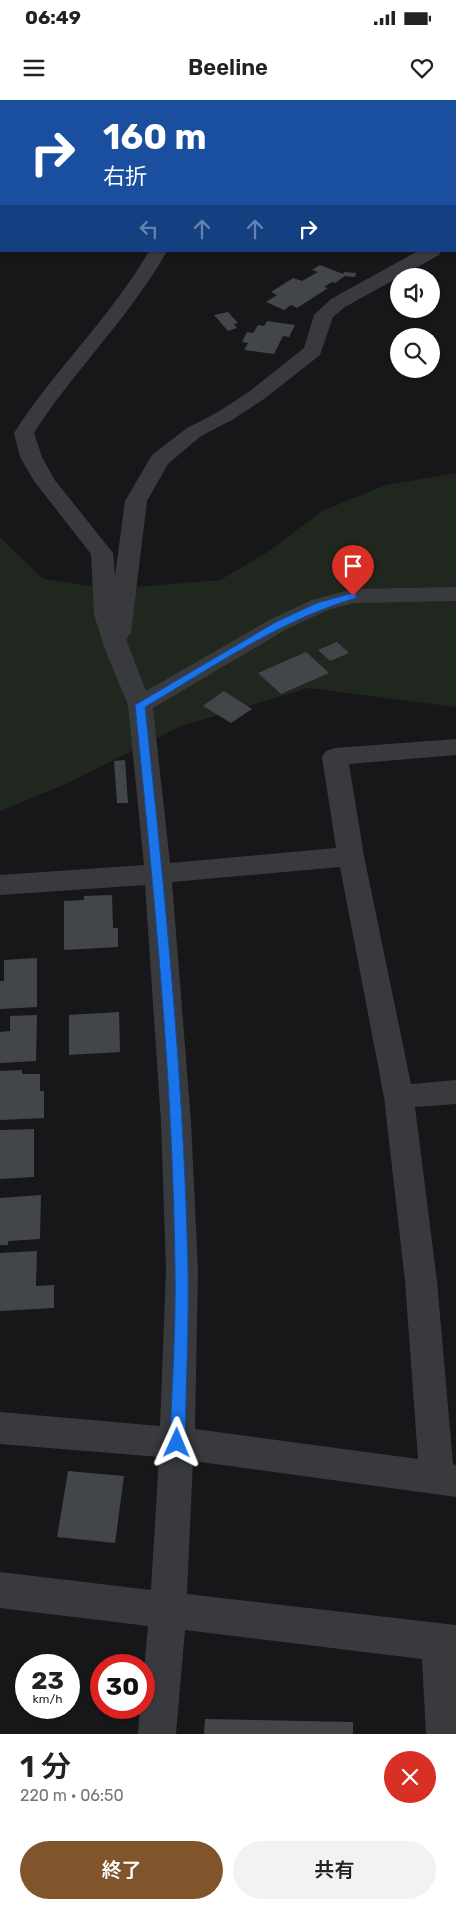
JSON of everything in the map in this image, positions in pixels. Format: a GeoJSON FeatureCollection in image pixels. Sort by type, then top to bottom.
{"type":"FeatureCollection","features":[{"type":"Feature","properties":{"kind":"street"},"geometry":{"type":"LineString","coordinates":[[157,1734],[168,1609],[177,1443],[182,1270],[176,1122],[158,874],[140,705],[117,649],[106,615],[102,553],[45,481],[31,457],[24,433],[41,405],[116,315],[150,268],[158,252]]}},
{"type":"Feature","properties":{"kind":"street"},"geometry":{"type":"LineString","coordinates":[[117,649],[136,501],[160,460],[194,432],[225,416],[314,351],[324,315],[338,302],[430,252]]}},
{"type":"Feature","properties":{"kind":"street"},"geometry":{"type":"LineString","coordinates":[[140,705],[279,624],[320,605],[353,596],[456,594]]}},
{"type":"Feature","properties":{"kind":"street"},"geometry":{"type":"LineString","coordinates":[[0,1428],[177,1443],[446,1480],[399,1097],[351,856],[335,757],[456,747]]}},
{"type":"Feature","properties":{"kind":"street"},"geometry":{"type":"LineString","coordinates":[[0,886],[351,856]]}},
{"type":"Feature","properties":{"kind":"street"},"geometry":{"type":"LineString","coordinates":[[399,1097],[456,1092]]}},
{"type":"Feature","properties":{"kind":"street"},"geometry":{"type":"LineString","coordinates":[[0,1590],[448,1643],[445,1734]]}},
{"type":"Feature","properties":{"kind":"shaded area"},"geometry":{"type":"Polygon","coordinates":[[[456,473],[456,707],[308,688],[181,726],[68,783],[0,811],[0,537],[43,579],[110,589],[220,580],[266,553],[322,511],[386,485],[456,473]]]}},
{"type":"Feature","properties":{"kind":"building"},"geometry":{"type":"Polygon","coordinates":[[[320,265],[343,274],[344,272],[356,273],[355,277],[345,276],[335,283],[332,282],[324,287],[328,288],[297,308],[291,305],[284,310],[266,302],[277,295],[271,292],[293,278],[302,281],[318,272],[312,270],[320,265]]]}},
{"type":"Feature","properties":{"kind":"building"},"geometry":{"type":"Polygon","coordinates":[[[228,312],[238,323],[234,324],[237,328],[228,331],[214,315],[228,312]]]}},
{"type":"Feature","properties":{"kind":"building"},"geometry":{"type":"Polygon","coordinates":[[[267,321],[295,325],[289,337],[283,336],[274,354],[244,350],[248,343],[242,342],[247,332],[253,333],[258,325],[264,326],[267,321]]]}},
{"type":"Feature","properties":{"kind":"building"},"geometry":{"type":"Polygon","coordinates":[[[337,642],[349,653],[330,661],[318,650],[337,642]]]}},
{"type":"Feature","properties":{"kind":"building"},"geometry":{"type":"Polygon","coordinates":[[[306,652],[329,673],[281,694],[258,673],[306,652]]]}},
{"type":"Feature","properties":{"kind":"building"},"geometry":{"type":"Polygon","coordinates":[[[224,691],[252,709],[231,723],[203,706],[224,691]]]}},
{"type":"Feature","properties":{"kind":"building"},"geometry":{"type":"Polygon","coordinates":[[[125,760],[128,803],[117,803],[114,761],[125,760]]]}},
{"type":"Feature","properties":{"kind":"building"},"geometry":{"type":"Polygon","coordinates":[[[112,895],[113,928],[118,928],[118,947],[64,950],[64,901],[84,900],[84,896],[112,895]]]}},
{"type":"Feature","properties":{"kind":"building"},"geometry":{"type":"Polygon","coordinates":[[[37,958],[37,1007],[0,1009],[0,981],[4,981],[4,960],[37,958]]]}},
{"type":"Feature","properties":{"kind":"building"},"geometry":{"type":"Polygon","coordinates":[[[119,1012],[120,1052],[69,1055],[69,1015],[119,1012]]]}},
{"type":"Feature","properties":{"kind":"building"},"geometry":{"type":"Polygon","coordinates":[[[37,1015],[36,1061],[0,1063],[0,1032],[10,1031],[10,1016],[37,1015]]]}},
{"type":"Feature","properties":{"kind":"building"},"geometry":{"type":"Polygon","coordinates":[[[22,1070],[22,1074],[40,1074],[40,1091],[44,1091],[44,1118],[0,1120],[0,1071],[22,1070]]]}},
{"type":"Feature","properties":{"kind":"building"},"geometry":{"type":"Polygon","coordinates":[[[34,1129],[34,1177],[0,1179],[0,1130],[34,1129]]]}},
{"type":"Feature","properties":{"kind":"building"},"geometry":{"type":"Polygon","coordinates":[[[41,1195],[40,1239],[8,1241],[8,1245],[0,1245],[0,1198],[41,1195]]]}},
{"type":"Feature","properties":{"kind":"building"},"geometry":{"type":"Polygon","coordinates":[[[37,1251],[36,1286],[54,1285],[54,1308],[0,1311],[0,1253],[37,1251]]]}},
{"type":"Feature","properties":{"kind":"building"},"geometry":{"type":"Polygon","coordinates":[[[68,1471],[124,1476],[115,1543],[57,1537],[68,1471]]]}},
{"type":"Feature","properties":{"kind":"building"},"geometry":{"type":"Polygon","coordinates":[[[205,1719],[353,1722],[353,1734],[204,1734],[205,1719]]]}},
{"type":"Feature","properties":{"kind":"route"},"geometry":{"type":"LineString","coordinates":[[177,1443],[182,1270],[176,1122],[158,874],[140,705],[279,624],[320,605],[353,596]]}}]}
